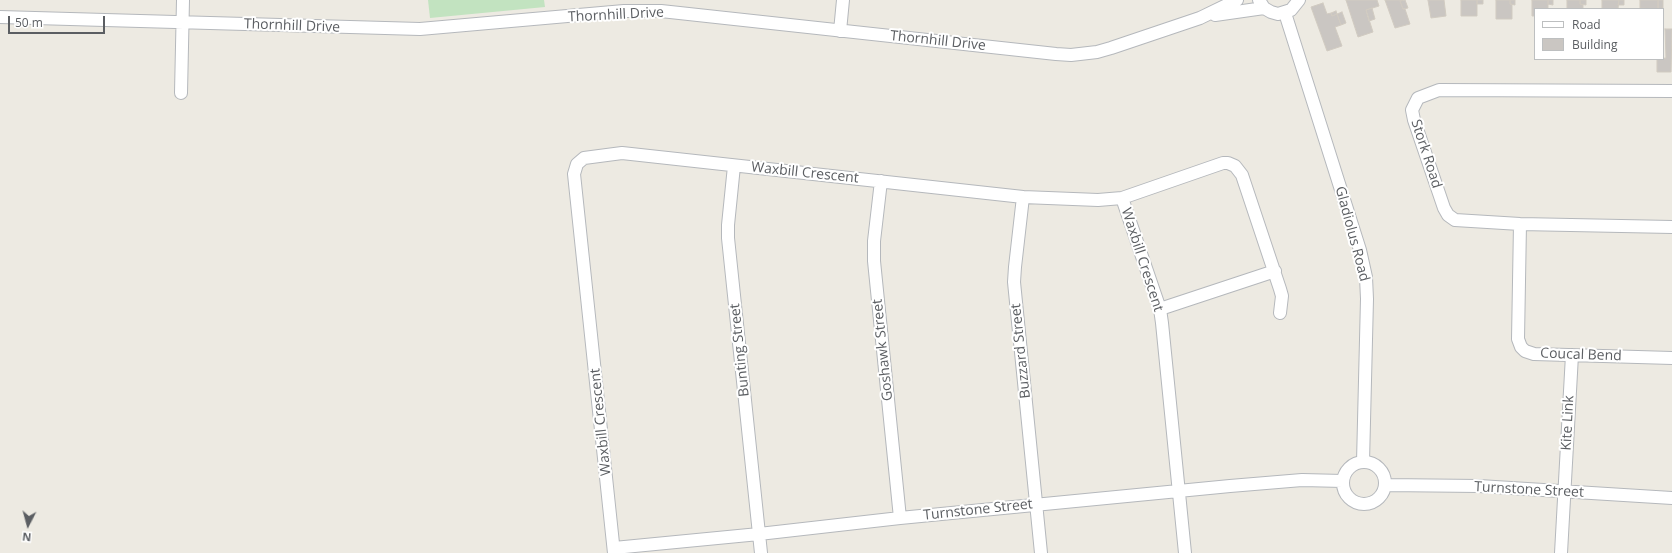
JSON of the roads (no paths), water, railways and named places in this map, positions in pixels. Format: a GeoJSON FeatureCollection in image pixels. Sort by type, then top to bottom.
{"type":"FeatureCollection","features":[{"type":"Feature","properties":{"kind":"street"},"geometry":{"type":"LineString","coordinates":[[181,93],[183,0]]}},
{"type":"Feature","properties":{"kind":"street"},"geometry":{"type":"LineString","coordinates":[[840,31],[843,0]]}},
{"type":"Feature","properties":{"kind":"street","name":"Thornhill Drive"},"geometry":{"type":"LineString","coordinates":[[1200,18],[1237,0]]}},
{"type":"Feature","properties":{"kind":"street"},"geometry":{"type":"LineString","coordinates":[[1262,4],[1270,12],[1278,14],[1291,10],[1299,0]]}},
{"type":"Feature","properties":{"kind":"street","name":"Thornhill Drive"},"geometry":{"type":"LineString","coordinates":[[0,17],[420,29],[644,11],[703,15],[1048,54],[1071,55],[1097,52],[1200,18],[1262,4]]}},
{"type":"Feature","properties":{"kind":"street","name":"Gladiolus Road"},"geometry":{"type":"LineString","coordinates":[[1285,13],[1360,250],[1366,276],[1367,299],[1362,462]]}},
{"type":"Feature","properties":{"kind":"street","name":"Stork Road"},"geometry":{"type":"LineString","coordinates":[[1672,91],[1449,89],[1430,92],[1418,98],[1413,105],[1412,115],[1444,208],[1448,215],[1455,220],[1520,224],[1672,227]]}},
{"type":"Feature","properties":{"kind":"street","name":"Waxbill Crescent"},"geometry":{"type":"LineString","coordinates":[[614,550],[575,169],[578,162],[584,158],[622,153],[1023,197],[1098,200],[1122,198],[1160,309],[1185,553]]}},
{"type":"Feature","properties":{"kind":"street"},"geometry":{"type":"LineString","coordinates":[[1122,198],[1223,163],[1232,164],[1238,168],[1242,175],[1275,271],[1282,296],[1280,313]]}},
{"type":"Feature","properties":{"kind":"street","name":"Bunting Street"},"geometry":{"type":"LineString","coordinates":[[734,166],[728,238],[761,553]]}},
{"type":"Feature","properties":{"kind":"street","name":"Goshawk Street"},"geometry":{"type":"LineString","coordinates":[[881,181],[874,241],[874,261],[900,518]]}},
{"type":"Feature","properties":{"kind":"street","name":"Buzzard Street"},"geometry":{"type":"LineString","coordinates":[[1023,197],[1014,282],[1041,553]]}},
{"type":"Feature","properties":{"kind":"street","name":"Coucal Bend"},"geometry":{"type":"LineString","coordinates":[[1520,224],[1518,334],[1519,343],[1525,350],[1529,353],[1672,358]]}},
{"type":"Feature","properties":{"kind":"street"},"geometry":{"type":"LineString","coordinates":[[1160,309],[1275,271]]}},
{"type":"Feature","properties":{"kind":"street","name":"Kite Link"},"geometry":{"type":"LineString","coordinates":[[1561,553],[1572,355]]}},
{"type":"Feature","properties":{"kind":"street"},"geometry":{"type":"LineString","coordinates":[[1362,462],[1370,463],[1376,466],[1381,471],[1385,485],[1379,498],[1373,502],[1359,503],[1352,500],[1347,495],[1344,488],[1344,481],[1350,468],[1362,462]]}},
{"type":"Feature","properties":{"kind":"street","name":"Turnstone Street"},"geometry":{"type":"LineString","coordinates":[[614,550],[1036,504],[1302,480],[1344,481]]}},
{"type":"Feature","properties":{"kind":"street","name":"Turnstone Street"},"geometry":{"type":"LineString","coordinates":[[1385,485],[1479,486],[1672,498]]}}]}
